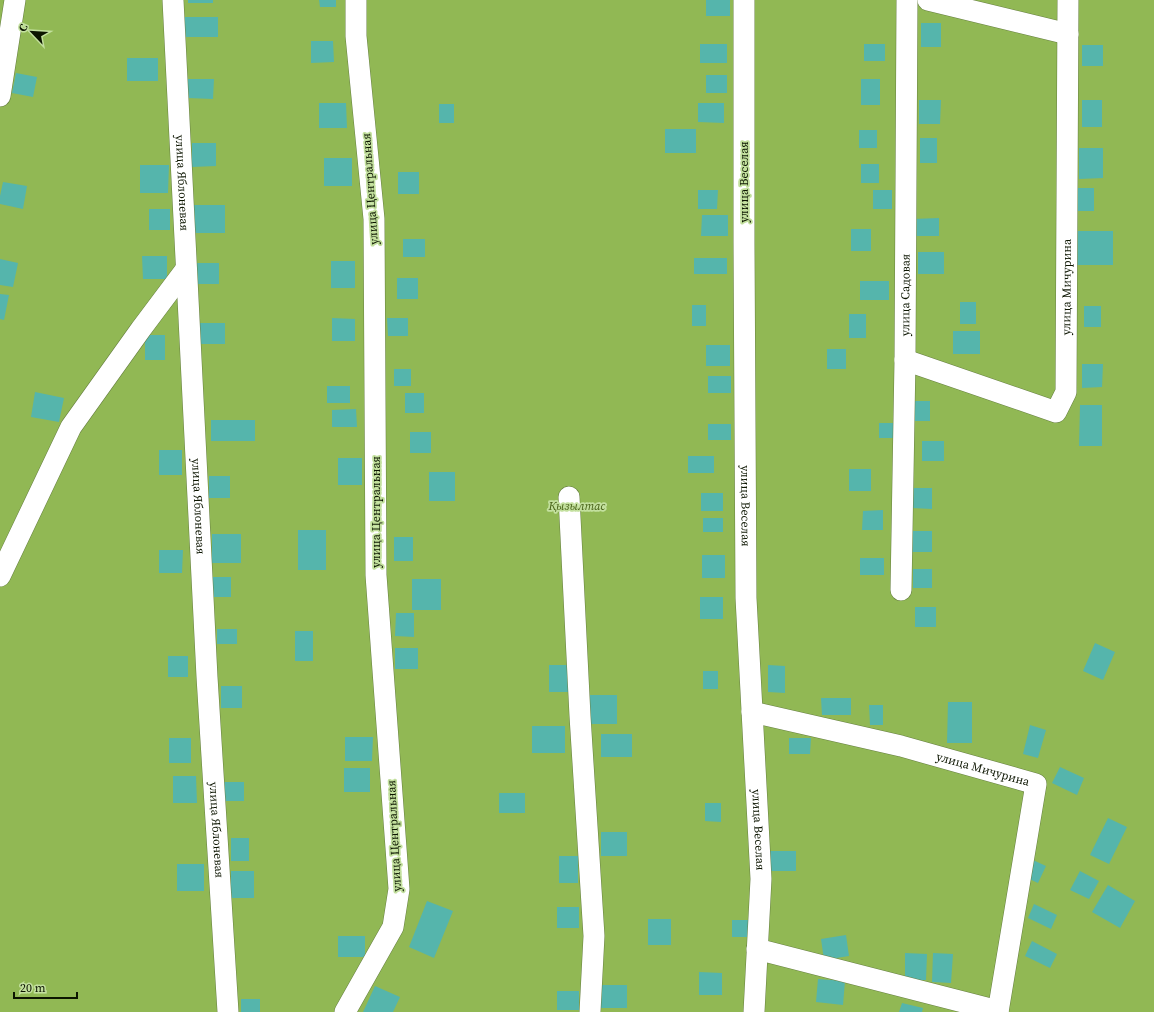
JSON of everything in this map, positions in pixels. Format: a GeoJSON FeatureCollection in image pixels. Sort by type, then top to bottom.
{"type":"FeatureCollection","features":[{"type":"Feature","properties":{"kind":"street"},"geometry":{"type":"LineString","coordinates":[[0,96],[16,0]]}},
{"type":"Feature","properties":{"kind":"street","name":"улица Яблоневая"},"geometry":{"type":"LineString","coordinates":[[173,0],[206,678],[228,1012]]}},
{"type":"Feature","properties":{"kind":"street","name":"улица Центральная"},"geometry":{"type":"LineString","coordinates":[[345,1012],[393,927],[399,889],[376,575],[374,219],[356,36],[356,0]]}},
{"type":"Feature","properties":{"kind":"street","name":"улица Веселая"},"geometry":{"type":"LineString","coordinates":[[744,0],[746,598],[761,879],[754,1012]]}},
{"type":"Feature","properties":{"kind":"street","name":"улица Садовая"},"geometry":{"type":"LineString","coordinates":[[901,590],[905,360],[907,0]]}},
{"type":"Feature","properties":{"kind":"street"},"geometry":{"type":"LineString","coordinates":[[928,0],[1068,34]]}},
{"type":"Feature","properties":{"kind":"street","name":"улица Мичурина"},"geometry":{"type":"LineString","coordinates":[[905,360],[1056,412],[1066,392],[1068,0]]}},
{"type":"Feature","properties":{"kind":"street"},"geometry":{"type":"LineString","coordinates":[[0,576],[71,427],[186,269]]}},
{"type":"Feature","properties":{"kind":"street"},"geometry":{"type":"LineString","coordinates":[[570,497],[580,716],[594,936],[590,1012]]}},
{"type":"Feature","properties":{"kind":"street","name":"улица Мичурина"},"geometry":{"type":"LineString","coordinates":[[752,712],[901,746],[1036,784],[998,1012],[757,949]]}},
{"type":"Feature","properties":{"kind":"green space","name":"Қызылтас"},"geometry":{"type":"Polygon","coordinates":[[[0,0],[1154,0],[1154,1012],[0,1012],[0,0]]]}},
{"type":"Feature","properties":{"kind":"building"},"geometry":{"type":"Polygon","coordinates":[[[188,0],[213,0],[213,3],[188,3],[188,0]]]}},
{"type":"Feature","properties":{"kind":"building"},"geometry":{"type":"Polygon","coordinates":[[[319,0],[336,0],[336,7],[320,7],[319,0]]]}},
{"type":"Feature","properties":{"kind":"building"},"geometry":{"type":"Polygon","coordinates":[[[706,0],[730,0],[730,16],[706,16],[706,0]]]}},
{"type":"Feature","properties":{"kind":"building"},"geometry":{"type":"Polygon","coordinates":[[[184,17],[218,17],[218,37],[184,37],[184,17]]]}},
{"type":"Feature","properties":{"kind":"building"},"geometry":{"type":"Polygon","coordinates":[[[921,23],[941,23],[941,47],[921,47],[921,23]]]}},
{"type":"Feature","properties":{"kind":"building"},"geometry":{"type":"Polygon","coordinates":[[[311,41],[333,41],[334,62],[311,63],[311,41]]]}},
{"type":"Feature","properties":{"kind":"building"},"geometry":{"type":"Polygon","coordinates":[[[700,44],[727,44],[727,63],[700,63],[700,44]]]}},
{"type":"Feature","properties":{"kind":"building"},"geometry":{"type":"Polygon","coordinates":[[[864,44],[885,44],[885,61],[864,61],[864,44]]]}},
{"type":"Feature","properties":{"kind":"building"},"geometry":{"type":"Polygon","coordinates":[[[1082,45],[1103,45],[1103,66],[1082,66],[1082,45]]]}},
{"type":"Feature","properties":{"kind":"building"},"geometry":{"type":"Polygon","coordinates":[[[127,58],[158,58],[158,81],[127,81],[127,58]]]}},
{"type":"Feature","properties":{"kind":"building"},"geometry":{"type":"Polygon","coordinates":[[[16,73],[37,77],[33,97],[12,93],[16,73]]]}},
{"type":"Feature","properties":{"kind":"building"},"geometry":{"type":"Polygon","coordinates":[[[706,75],[727,75],[727,93],[706,93],[706,75]]]}},
{"type":"Feature","properties":{"kind":"building"},"geometry":{"type":"Polygon","coordinates":[[[187,79],[214,79],[213,99],[188,98],[187,79]]]}},
{"type":"Feature","properties":{"kind":"building"},"geometry":{"type":"Polygon","coordinates":[[[861,79],[880,79],[880,105],[861,105],[861,79]]]}},
{"type":"Feature","properties":{"kind":"building"},"geometry":{"type":"Polygon","coordinates":[[[919,100],[941,100],[940,124],[919,124],[919,100]]]}},
{"type":"Feature","properties":{"kind":"building"},"geometry":{"type":"Polygon","coordinates":[[[1082,100],[1102,100],[1102,127],[1082,127],[1082,100]]]}},
{"type":"Feature","properties":{"kind":"building"},"geometry":{"type":"Polygon","coordinates":[[[319,103],[346,103],[347,128],[319,128],[319,103]]]}},
{"type":"Feature","properties":{"kind":"building"},"geometry":{"type":"Polygon","coordinates":[[[698,103],[724,103],[724,123],[698,122],[698,103]]]}},
{"type":"Feature","properties":{"kind":"building"},"geometry":{"type":"Polygon","coordinates":[[[439,104],[454,104],[454,123],[439,123],[439,104]]]}},
{"type":"Feature","properties":{"kind":"building"},"geometry":{"type":"Polygon","coordinates":[[[665,129],[696,129],[696,153],[665,153],[665,129]]]}},
{"type":"Feature","properties":{"kind":"building"},"geometry":{"type":"Polygon","coordinates":[[[859,130],[877,130],[877,148],[859,148],[859,130]]]}},
{"type":"Feature","properties":{"kind":"building"},"geometry":{"type":"Polygon","coordinates":[[[920,138],[937,138],[937,163],[920,163],[920,138]]]}},
{"type":"Feature","properties":{"kind":"building"},"geometry":{"type":"Polygon","coordinates":[[[192,143],[216,143],[216,166],[192,167],[192,143]]]}},
{"type":"Feature","properties":{"kind":"building"},"geometry":{"type":"Polygon","coordinates":[[[1079,148],[1103,148],[1103,178],[1079,179],[1079,148]]]}},
{"type":"Feature","properties":{"kind":"building"},"geometry":{"type":"Polygon","coordinates":[[[324,158],[352,158],[352,186],[324,186],[324,158]]]}},
{"type":"Feature","properties":{"kind":"building"},"geometry":{"type":"Polygon","coordinates":[[[861,164],[879,164],[879,183],[861,183],[861,164]]]}},
{"type":"Feature","properties":{"kind":"building"},"geometry":{"type":"Polygon","coordinates":[[[140,165],[169,165],[168,193],[140,193],[140,165]]]}},
{"type":"Feature","properties":{"kind":"building"},"geometry":{"type":"Polygon","coordinates":[[[398,172],[419,172],[419,194],[398,194],[398,172]]]}},
{"type":"Feature","properties":{"kind":"building"},"geometry":{"type":"Polygon","coordinates":[[[3,182],[27,186],[23,209],[0,204],[3,182]]]}},
{"type":"Feature","properties":{"kind":"building"},"geometry":{"type":"Polygon","coordinates":[[[1074,188],[1094,188],[1094,211],[1074,211],[1074,188]]]}},
{"type":"Feature","properties":{"kind":"building"},"geometry":{"type":"Polygon","coordinates":[[[698,190],[718,190],[717,209],[698,209],[698,190]]]}},
{"type":"Feature","properties":{"kind":"building"},"geometry":{"type":"Polygon","coordinates":[[[873,190],[892,190],[892,209],[873,209],[873,190]]]}},
{"type":"Feature","properties":{"kind":"building"},"geometry":{"type":"Polygon","coordinates":[[[194,205],[225,205],[225,233],[194,233],[194,205]]]}},
{"type":"Feature","properties":{"kind":"building"},"geometry":{"type":"Polygon","coordinates":[[[149,209],[170,209],[170,230],[149,230],[149,209]]]}},
{"type":"Feature","properties":{"kind":"building"},"geometry":{"type":"Polygon","coordinates":[[[702,215],[728,215],[728,236],[701,236],[702,215]]]}},
{"type":"Feature","properties":{"kind":"building"},"geometry":{"type":"Polygon","coordinates":[[[939,218],[939,236],[913,236],[913,219],[939,218]]]}},
{"type":"Feature","properties":{"kind":"building"},"geometry":{"type":"Polygon","coordinates":[[[851,229],[871,229],[871,251],[851,251],[851,229]]]}},
{"type":"Feature","properties":{"kind":"building"},"geometry":{"type":"Polygon","coordinates":[[[1074,231],[1113,231],[1113,265],[1073,265],[1074,231]]]}},
{"type":"Feature","properties":{"kind":"building"},"geometry":{"type":"Polygon","coordinates":[[[403,239],[425,239],[425,257],[403,257],[403,239]]]}},
{"type":"Feature","properties":{"kind":"building"},"geometry":{"type":"Polygon","coordinates":[[[918,252],[944,252],[944,274],[918,274],[918,252]]]}},
{"type":"Feature","properties":{"kind":"building"},"geometry":{"type":"Polygon","coordinates":[[[142,256],[167,256],[167,279],[143,279],[142,256]]]}},
{"type":"Feature","properties":{"kind":"building"},"geometry":{"type":"Polygon","coordinates":[[[694,258],[727,258],[727,274],[694,274],[694,258]]]}},
{"type":"Feature","properties":{"kind":"building"},"geometry":{"type":"Polygon","coordinates":[[[0,259],[18,263],[13,287],[0,285],[0,259]]]}},
{"type":"Feature","properties":{"kind":"building"},"geometry":{"type":"Polygon","coordinates":[[[331,261],[355,261],[355,288],[331,288],[331,261]]]}},
{"type":"Feature","properties":{"kind":"building"},"geometry":{"type":"Polygon","coordinates":[[[193,263],[219,263],[219,284],[193,284],[193,263]]]}},
{"type":"Feature","properties":{"kind":"building"},"geometry":{"type":"Polygon","coordinates":[[[397,278],[418,278],[418,299],[397,299],[397,278]]]}},
{"type":"Feature","properties":{"kind":"building"},"geometry":{"type":"Polygon","coordinates":[[[860,281],[889,281],[889,300],[860,300],[860,281]]]}},
{"type":"Feature","properties":{"kind":"building"},"geometry":{"type":"Polygon","coordinates":[[[0,294],[9,295],[4,320],[0,319],[0,294]]]}},
{"type":"Feature","properties":{"kind":"building"},"geometry":{"type":"Polygon","coordinates":[[[960,302],[976,302],[976,324],[960,324],[960,302]]]}},
{"type":"Feature","properties":{"kind":"building"},"geometry":{"type":"Polygon","coordinates":[[[692,305],[706,305],[706,326],[692,326],[692,305]]]}},
{"type":"Feature","properties":{"kind":"building"},"geometry":{"type":"Polygon","coordinates":[[[1084,306],[1101,306],[1101,327],[1084,327],[1084,306]]]}},
{"type":"Feature","properties":{"kind":"building"},"geometry":{"type":"Polygon","coordinates":[[[849,314],[866,314],[866,338],[849,338],[849,314]]]}},
{"type":"Feature","properties":{"kind":"building"},"geometry":{"type":"Polygon","coordinates":[[[332,318],[355,319],[355,341],[332,341],[332,318]]]}},
{"type":"Feature","properties":{"kind":"building"},"geometry":{"type":"Polygon","coordinates":[[[387,318],[408,318],[408,336],[388,336],[387,318]]]}},
{"type":"Feature","properties":{"kind":"building"},"geometry":{"type":"Polygon","coordinates":[[[194,323],[225,323],[225,344],[194,344],[194,323]]]}},
{"type":"Feature","properties":{"kind":"building"},"geometry":{"type":"Polygon","coordinates":[[[953,331],[980,331],[980,354],[953,354],[953,331]]]}},
{"type":"Feature","properties":{"kind":"building"},"geometry":{"type":"Polygon","coordinates":[[[145,335],[165,335],[165,360],[145,360],[145,335]]]}},
{"type":"Feature","properties":{"kind":"building"},"geometry":{"type":"Polygon","coordinates":[[[706,345],[730,345],[730,366],[706,366],[706,345]]]}},
{"type":"Feature","properties":{"kind":"building"},"geometry":{"type":"Polygon","coordinates":[[[827,349],[846,349],[846,369],[827,369],[827,349]]]}},
{"type":"Feature","properties":{"kind":"building"},"geometry":{"type":"Polygon","coordinates":[[[1082,364],[1103,364],[1102,387],[1082,388],[1082,364]]]}},
{"type":"Feature","properties":{"kind":"building"},"geometry":{"type":"Polygon","coordinates":[[[394,369],[411,369],[411,386],[394,386],[394,369]]]}},
{"type":"Feature","properties":{"kind":"building"},"geometry":{"type":"Polygon","coordinates":[[[708,376],[731,376],[731,393],[708,393],[708,376]]]}},
{"type":"Feature","properties":{"kind":"building"},"geometry":{"type":"Polygon","coordinates":[[[327,386],[350,386],[350,403],[327,403],[327,386]]]}},
{"type":"Feature","properties":{"kind":"building"},"geometry":{"type":"Polygon","coordinates":[[[35,392],[64,398],[59,422],[31,417],[35,392]]]}},
{"type":"Feature","properties":{"kind":"building"},"geometry":{"type":"Polygon","coordinates":[[[405,393],[424,393],[424,413],[405,413],[405,393]]]}},
{"type":"Feature","properties":{"kind":"building"},"geometry":{"type":"Polygon","coordinates":[[[912,401],[930,401],[930,421],[912,421],[912,401]]]}},
{"type":"Feature","properties":{"kind":"building"},"geometry":{"type":"Polygon","coordinates":[[[1080,405],[1102,405],[1102,446],[1079,446],[1080,405]]]}},
{"type":"Feature","properties":{"kind":"building"},"geometry":{"type":"Polygon","coordinates":[[[356,409],[357,427],[332,427],[332,410],[356,409]]]}},
{"type":"Feature","properties":{"kind":"building"},"geometry":{"type":"Polygon","coordinates":[[[211,420],[255,420],[255,441],[211,441],[211,420]]]}},
{"type":"Feature","properties":{"kind":"building"},"geometry":{"type":"Polygon","coordinates":[[[879,423],[896,423],[896,438],[879,438],[879,423]]]}},
{"type":"Feature","properties":{"kind":"building"},"geometry":{"type":"Polygon","coordinates":[[[708,424],[731,424],[731,440],[708,440],[708,424]]]}},
{"type":"Feature","properties":{"kind":"building"},"geometry":{"type":"Polygon","coordinates":[[[410,432],[431,432],[431,453],[410,453],[410,432]]]}},
{"type":"Feature","properties":{"kind":"building"},"geometry":{"type":"Polygon","coordinates":[[[922,441],[944,441],[944,461],[922,461],[922,441]]]}},
{"type":"Feature","properties":{"kind":"building"},"geometry":{"type":"Polygon","coordinates":[[[159,450],[182,450],[182,475],[159,475],[159,450]]]}},
{"type":"Feature","properties":{"kind":"building"},"geometry":{"type":"Polygon","coordinates":[[[688,456],[714,456],[714,473],[688,473],[688,456]]]}},
{"type":"Feature","properties":{"kind":"building"},"geometry":{"type":"Polygon","coordinates":[[[338,458],[362,458],[362,485],[338,485],[338,458]]]}},
{"type":"Feature","properties":{"kind":"building"},"geometry":{"type":"Polygon","coordinates":[[[849,469],[871,469],[871,491],[849,491],[849,469]]]}},
{"type":"Feature","properties":{"kind":"building"},"geometry":{"type":"Polygon","coordinates":[[[429,472],[455,472],[455,501],[429,501],[429,472]]]}},
{"type":"Feature","properties":{"kind":"building"},"geometry":{"type":"Polygon","coordinates":[[[209,476],[230,476],[230,498],[209,498],[209,476]]]}},
{"type":"Feature","properties":{"kind":"building"},"geometry":{"type":"Polygon","coordinates":[[[912,488],[932,488],[932,509],[912,508],[912,488]]]}},
{"type":"Feature","properties":{"kind":"building"},"geometry":{"type":"Polygon","coordinates":[[[701,493],[723,493],[723,511],[701,511],[701,493]]]}},
{"type":"Feature","properties":{"kind":"building"},"geometry":{"type":"Polygon","coordinates":[[[883,510],[883,530],[862,530],[863,511],[883,510]]]}},
{"type":"Feature","properties":{"kind":"building"},"geometry":{"type":"Polygon","coordinates":[[[703,518],[723,518],[723,532],[703,532],[703,518]]]}},
{"type":"Feature","properties":{"kind":"building"},"geometry":{"type":"Polygon","coordinates":[[[298,530],[326,530],[326,570],[298,570],[298,530]]]}},
{"type":"Feature","properties":{"kind":"building"},"geometry":{"type":"Polygon","coordinates":[[[911,531],[932,531],[932,552],[911,552],[911,531]]]}},
{"type":"Feature","properties":{"kind":"building"},"geometry":{"type":"Polygon","coordinates":[[[212,534],[241,534],[241,563],[212,563],[212,534]]]}},
{"type":"Feature","properties":{"kind":"building"},"geometry":{"type":"Polygon","coordinates":[[[394,537],[413,537],[413,561],[394,561],[394,537]]]}},
{"type":"Feature","properties":{"kind":"building"},"geometry":{"type":"Polygon","coordinates":[[[159,550],[183,550],[182,573],[159,573],[159,550]]]}},
{"type":"Feature","properties":{"kind":"building"},"geometry":{"type":"Polygon","coordinates":[[[702,555],[725,555],[725,578],[702,578],[702,555]]]}},
{"type":"Feature","properties":{"kind":"building"},"geometry":{"type":"Polygon","coordinates":[[[860,558],[884,558],[884,575],[860,575],[860,558]]]}},
{"type":"Feature","properties":{"kind":"building"},"geometry":{"type":"Polygon","coordinates":[[[913,569],[932,569],[932,588],[913,588],[913,569]]]}},
{"type":"Feature","properties":{"kind":"building"},"geometry":{"type":"Polygon","coordinates":[[[212,577],[231,577],[231,597],[212,597],[212,577]]]}},
{"type":"Feature","properties":{"kind":"building"},"geometry":{"type":"Polygon","coordinates":[[[412,579],[441,579],[441,610],[412,610],[412,579]]]}},
{"type":"Feature","properties":{"kind":"building"},"geometry":{"type":"Polygon","coordinates":[[[700,597],[723,597],[723,619],[700,619],[700,597]]]}},
{"type":"Feature","properties":{"kind":"building"},"geometry":{"type":"Polygon","coordinates":[[[915,607],[936,607],[936,627],[915,627],[915,607]]]}},
{"type":"Feature","properties":{"kind":"building"},"geometry":{"type":"Polygon","coordinates":[[[396,613],[414,613],[414,637],[395,636],[396,613]]]}},
{"type":"Feature","properties":{"kind":"building"},"geometry":{"type":"Polygon","coordinates":[[[217,629],[237,629],[237,644],[217,644],[217,629]]]}},
{"type":"Feature","properties":{"kind":"building"},"geometry":{"type":"Polygon","coordinates":[[[295,631],[313,631],[313,661],[295,661],[295,631]]]}},
{"type":"Feature","properties":{"kind":"building"},"geometry":{"type":"Polygon","coordinates":[[[1095,643],[1115,652],[1103,680],[1083,671],[1095,643]]]}},
{"type":"Feature","properties":{"kind":"building"},"geometry":{"type":"Polygon","coordinates":[[[395,648],[418,648],[418,669],[395,669],[395,648]]]}},
{"type":"Feature","properties":{"kind":"building"},"geometry":{"type":"Polygon","coordinates":[[[168,656],[188,656],[188,677],[168,677],[168,656]]]}},
{"type":"Feature","properties":{"kind":"building"},"geometry":{"type":"Polygon","coordinates":[[[549,665],[572,665],[572,692],[549,692],[549,665]]]}},
{"type":"Feature","properties":{"kind":"building"},"geometry":{"type":"Polygon","coordinates":[[[768,665],[785,666],[785,693],[768,692],[768,665]]]}},
{"type":"Feature","properties":{"kind":"building"},"geometry":{"type":"Polygon","coordinates":[[[703,671],[718,671],[718,689],[703,689],[703,671]]]}},
{"type":"Feature","properties":{"kind":"building"},"geometry":{"type":"Polygon","coordinates":[[[221,686],[242,686],[242,708],[221,708],[221,686]]]}},
{"type":"Feature","properties":{"kind":"building"},"geometry":{"type":"Polygon","coordinates":[[[587,695],[617,695],[617,724],[587,724],[587,695]]]}},
{"type":"Feature","properties":{"kind":"building"},"geometry":{"type":"Polygon","coordinates":[[[821,698],[851,698],[851,715],[822,715],[821,698]]]}},
{"type":"Feature","properties":{"kind":"building"},"geometry":{"type":"Polygon","coordinates":[[[948,702],[972,702],[972,743],[947,743],[948,702]]]}},
{"type":"Feature","properties":{"kind":"building"},"geometry":{"type":"Polygon","coordinates":[[[869,705],[883,705],[883,725],[870,725],[869,705]]]}},
{"type":"Feature","properties":{"kind":"building"},"geometry":{"type":"Polygon","coordinates":[[[1030,725],[1046,730],[1038,758],[1023,754],[1030,725]]]}},
{"type":"Feature","properties":{"kind":"building"},"geometry":{"type":"Polygon","coordinates":[[[532,726],[565,726],[565,753],[532,753],[532,726]]]}},
{"type":"Feature","properties":{"kind":"building"},"geometry":{"type":"Polygon","coordinates":[[[601,734],[632,734],[632,757],[601,757],[601,734]]]}},
{"type":"Feature","properties":{"kind":"building"},"geometry":{"type":"Polygon","coordinates":[[[345,737],[373,737],[372,761],[345,761],[345,737]]]}},
{"type":"Feature","properties":{"kind":"building"},"geometry":{"type":"Polygon","coordinates":[[[169,738],[191,738],[191,763],[169,763],[169,738]]]}},
{"type":"Feature","properties":{"kind":"building"},"geometry":{"type":"Polygon","coordinates":[[[789,738],[811,738],[810,754],[789,754],[789,738]]]}},
{"type":"Feature","properties":{"kind":"building"},"geometry":{"type":"Polygon","coordinates":[[[1060,767],[1084,778],[1077,795],[1052,783],[1060,767]]]}},
{"type":"Feature","properties":{"kind":"building"},"geometry":{"type":"Polygon","coordinates":[[[344,768],[370,768],[370,792],[344,792],[344,768]]]}},
{"type":"Feature","properties":{"kind":"building"},"geometry":{"type":"Polygon","coordinates":[[[173,776],[196,776],[197,803],[173,803],[173,776]]]}},
{"type":"Feature","properties":{"kind":"building"},"geometry":{"type":"Polygon","coordinates":[[[223,782],[244,782],[244,801],[223,801],[223,782]]]}},
{"type":"Feature","properties":{"kind":"building"},"geometry":{"type":"Polygon","coordinates":[[[499,793],[525,793],[525,813],[499,813],[499,793]]]}},
{"type":"Feature","properties":{"kind":"building"},"geometry":{"type":"Polygon","coordinates":[[[705,803],[721,803],[721,822],[705,821],[705,803]]]}},
{"type":"Feature","properties":{"kind":"building"},"geometry":{"type":"Polygon","coordinates":[[[1108,818],[1127,827],[1109,864],[1090,855],[1108,818]]]}},
{"type":"Feature","properties":{"kind":"building"},"geometry":{"type":"Polygon","coordinates":[[[601,832],[627,832],[627,856],[601,856],[601,832]]]}},
{"type":"Feature","properties":{"kind":"building"},"geometry":{"type":"Polygon","coordinates":[[[231,838],[249,838],[249,861],[231,861],[231,838]]]}},
{"type":"Feature","properties":{"kind":"building"},"geometry":{"type":"Polygon","coordinates":[[[767,851],[796,851],[796,871],[767,871],[767,851]]]}},
{"type":"Feature","properties":{"kind":"building"},"geometry":{"type":"Polygon","coordinates":[[[559,856],[578,856],[578,883],[559,883],[559,856]]]}},
{"type":"Feature","properties":{"kind":"building"},"geometry":{"type":"Polygon","coordinates":[[[1033,860],[1046,866],[1038,883],[1025,877],[1033,860]]]}},
{"type":"Feature","properties":{"kind":"building"},"geometry":{"type":"Polygon","coordinates":[[[177,864],[204,864],[204,891],[177,891],[177,864]]]}},
{"type":"Feature","properties":{"kind":"building"},"geometry":{"type":"Polygon","coordinates":[[[231,871],[254,871],[254,898],[231,898],[231,871]]]}},
{"type":"Feature","properties":{"kind":"building"},"geometry":{"type":"Polygon","coordinates":[[[1080,871],[1099,881],[1089,899],[1070,890],[1080,871]]]}},
{"type":"Feature","properties":{"kind":"building"},"geometry":{"type":"Polygon","coordinates":[[[1108,885],[1135,901],[1120,928],[1092,912],[1108,885]]]}},
{"type":"Feature","properties":{"kind":"building"},"geometry":{"type":"Polygon","coordinates":[[[427,901],[453,911],[434,958],[409,947],[427,901]]]}},
{"type":"Feature","properties":{"kind":"building"},"geometry":{"type":"Polygon","coordinates":[[[1034,904],[1057,915],[1051,929],[1028,918],[1034,904]]]}},
{"type":"Feature","properties":{"kind":"building"},"geometry":{"type":"Polygon","coordinates":[[[557,907],[579,907],[579,928],[557,928],[557,907]]]}},
{"type":"Feature","properties":{"kind":"building"},"geometry":{"type":"Polygon","coordinates":[[[648,919],[671,919],[671,945],[648,945],[648,919]]]}},
{"type":"Feature","properties":{"kind":"building"},"geometry":{"type":"Polygon","coordinates":[[[732,920],[749,920],[749,937],[732,937],[732,920]]]}},
{"type":"Feature","properties":{"kind":"building"},"geometry":{"type":"Polygon","coordinates":[[[846,935],[849,956],[824,960],[821,939],[846,935]]]}},
{"type":"Feature","properties":{"kind":"building"},"geometry":{"type":"Polygon","coordinates":[[[338,936],[365,936],[365,957],[338,957],[338,936]]]}},
{"type":"Feature","properties":{"kind":"building"},"geometry":{"type":"Polygon","coordinates":[[[1032,941],[1057,954],[1050,968],[1025,956],[1032,941]]]}},
{"type":"Feature","properties":{"kind":"building"},"geometry":{"type":"Polygon","coordinates":[[[905,953],[927,954],[926,980],[905,980],[905,953]]]}},
{"type":"Feature","properties":{"kind":"building"},"geometry":{"type":"Polygon","coordinates":[[[933,953],[953,954],[951,983],[932,982],[933,953]]]}},
{"type":"Feature","properties":{"kind":"building"},"geometry":{"type":"Polygon","coordinates":[[[699,972],[722,973],[722,995],[699,995],[699,972]]]}},
{"type":"Feature","properties":{"kind":"building"},"geometry":{"type":"Polygon","coordinates":[[[818,979],[845,981],[843,1005],[816,1002],[818,979]]]}},
{"type":"Feature","properties":{"kind":"building"},"geometry":{"type":"Polygon","coordinates":[[[599,985],[627,985],[627,1008],[598,1008],[599,985]]]}},
{"type":"Feature","properties":{"kind":"building"},"geometry":{"type":"Polygon","coordinates":[[[375,986],[400,997],[393,1012],[363,1012],[375,986]]]}},
{"type":"Feature","properties":{"kind":"building"},"geometry":{"type":"Polygon","coordinates":[[[557,991],[579,991],[579,1010],[557,1010],[557,991]]]}},
{"type":"Feature","properties":{"kind":"building"},"geometry":{"type":"Polygon","coordinates":[[[241,999],[260,999],[260,1012],[241,1012],[241,999]]]}},
{"type":"Feature","properties":{"kind":"building"},"geometry":{"type":"Polygon","coordinates":[[[902,1003],[923,1008],[922,1012],[899,1012],[902,1003]]]}}]}
